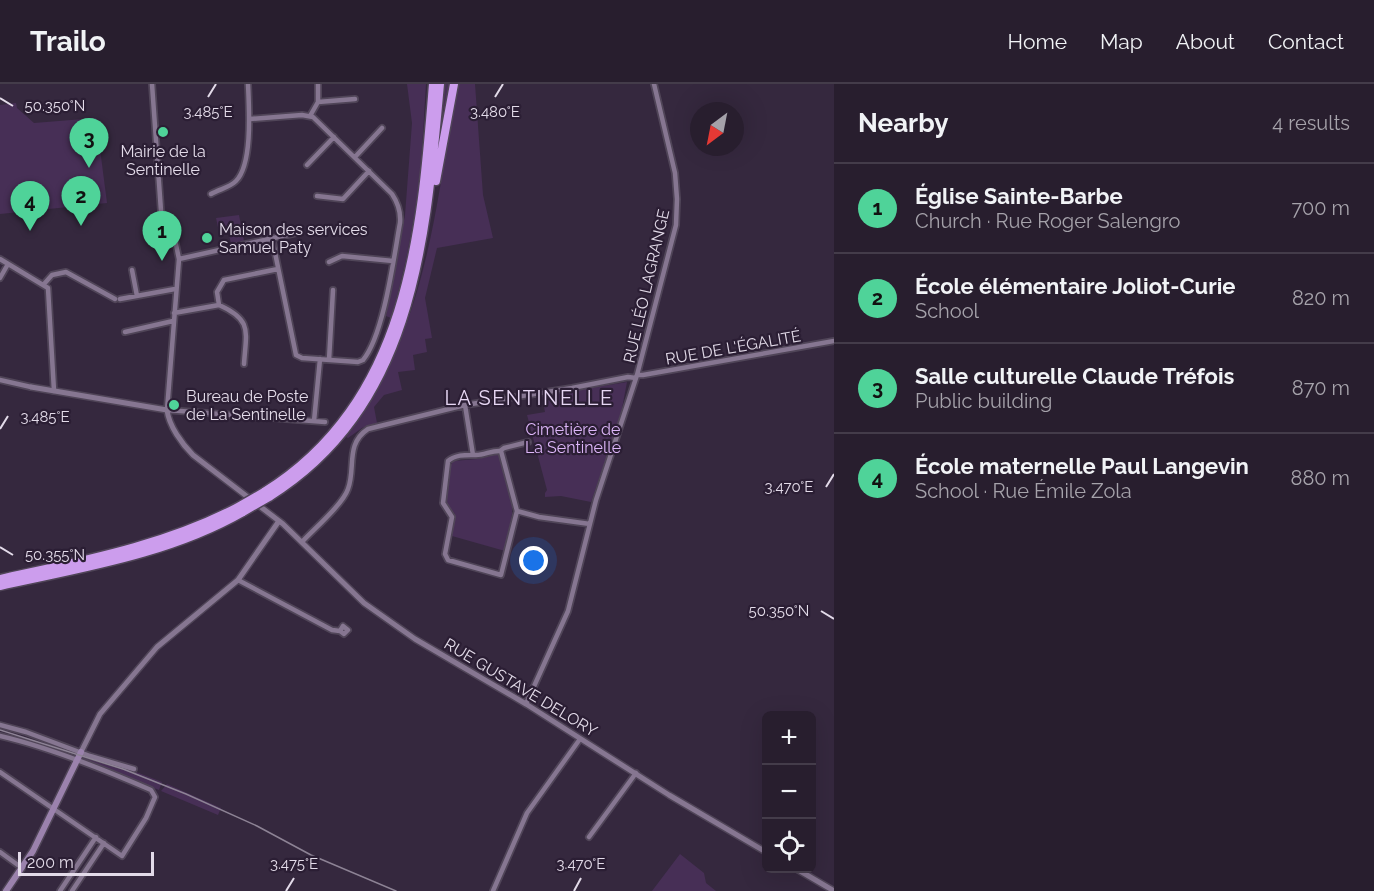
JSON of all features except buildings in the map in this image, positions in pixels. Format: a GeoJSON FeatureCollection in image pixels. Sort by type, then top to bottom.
{"type":"FeatureCollection","features":[{"type":"Feature","properties":{"kind":"highway"},"geometry":{"type":"LineString","coordinates":[[267,494],[333,434],[359,398],[385,349],[404,291],[415,244],[424,183],[433,84]]}},
{"type":"Feature","properties":{"kind":"highway"},"geometry":{"type":"LineString","coordinates":[[0,586],[104,563],[189,537],[298,477],[331,446],[356,416],[375,386],[405,315],[425,225],[440,84]]}},
{"type":"Feature","properties":{"kind":"highway"},"geometry":{"type":"LineString","coordinates":[[425,225],[432,208],[454,84]]}},
{"type":"Feature","properties":{"kind":"highway"},"geometry":{"type":"LineString","coordinates":[[0,578],[91,559],[154,541],[240,510]]}},
{"type":"Feature","properties":{"kind":"main road"},"geometry":{"type":"LineString","coordinates":[[6,891],[33,851],[81,752]]}},
{"type":"Feature","properties":{"kind":"street"},"geometry":{"type":"LineString","coordinates":[[152,84],[161,208],[175,240],[179,259],[167,410]]}},
{"type":"Feature","properties":{"kind":"street"},"geometry":{"type":"LineString","coordinates":[[211,195],[232,184],[239,177],[246,152],[250,119],[248,84]]}},
{"type":"Feature","properties":{"kind":"street"},"geometry":{"type":"LineString","coordinates":[[310,116],[318,102],[318,84]]}},
{"type":"Feature","properties":{"kind":"street","name":"RUE LÉO LAGRANGE"},"geometry":{"type":"LineString","coordinates":[[526,704],[566,619],[600,486],[636,376],[670,250],[677,214],[677,189],[654,84]]}},
{"type":"Feature","properties":{"kind":"street"},"geometry":{"type":"LineString","coordinates":[[318,102],[355,99]]}},
{"type":"Feature","properties":{"kind":"street"},"geometry":{"type":"LineString","coordinates":[[250,119],[310,116],[394,197],[399,209],[400,223],[383,312],[365,358],[358,362],[302,358],[296,355],[272,238]]}},
{"type":"Feature","properties":{"kind":"street"},"geometry":{"type":"LineString","coordinates":[[355,157],[382,128]]}},
{"type":"Feature","properties":{"kind":"street"},"geometry":{"type":"LineString","coordinates":[[307,165],[334,137]]}},
{"type":"Feature","properties":{"kind":"street"},"geometry":{"type":"LineString","coordinates":[[317,196],[343,199],[369,171]]}},
{"type":"Feature","properties":{"kind":"street"},"geometry":{"type":"LineString","coordinates":[[179,259],[296,233]]}},
{"type":"Feature","properties":{"kind":"street"},"geometry":{"type":"LineString","coordinates":[[329,262],[340,256],[393,261]]}},
{"type":"Feature","properties":{"kind":"street"},"geometry":{"type":"LineString","coordinates":[[0,260],[44,284],[48,292],[54,391]]}},
{"type":"Feature","properties":{"kind":"street"},"geometry":{"type":"LineString","coordinates":[[0,278],[8,264]]}},
{"type":"Feature","properties":{"kind":"street"},"geometry":{"type":"LineString","coordinates":[[219,305],[217,292],[224,280],[279,269]]}},
{"type":"Feature","properties":{"kind":"street"},"geometry":{"type":"LineString","coordinates":[[132,270],[137,296]]}},
{"type":"Feature","properties":{"kind":"street"},"geometry":{"type":"LineString","coordinates":[[44,284],[50,276],[66,272],[117,299],[175,289]]}},
{"type":"Feature","properties":{"kind":"street"},"geometry":{"type":"LineString","coordinates":[[329,360],[333,290]]}},
{"type":"Feature","properties":{"kind":"street"},"geometry":{"type":"LineString","coordinates":[[174,314],[219,305],[240,318],[246,326],[244,364]]}},
{"type":"Feature","properties":{"kind":"street"},"geometry":{"type":"LineString","coordinates":[[125,332],[173,321]]}},
{"type":"Feature","properties":{"kind":"street","name":"RUE DE L'ÉGALITÉ"},"geometry":{"type":"LineString","coordinates":[[302,542],[346,494],[350,483],[353,448],[363,432],[372,428],[465,405],[834,341]]}},
{"type":"Feature","properties":{"kind":"street"},"geometry":{"type":"LineString","coordinates":[[314,421],[320,359]]}},
{"type":"Feature","properties":{"kind":"street"},"geometry":{"type":"LineString","coordinates":[[0,381],[167,410],[324,422]]}},
{"type":"Feature","properties":{"kind":"street"},"geometry":{"type":"LineString","coordinates":[[465,405],[473,455]]}},
{"type":"Feature","properties":{"kind":"street","name":"RUE GUSTAVE DELORY"},"geometry":{"type":"LineString","coordinates":[[167,410],[170,420],[190,453],[279,521],[370,608],[419,642],[526,704],[678,800],[762,850]]}},
{"type":"Feature","properties":{"kind":"street"},"geometry":{"type":"LineString","coordinates":[[500,451],[503,454],[517,511],[501,575],[446,558],[452,517],[443,503],[447,463],[452,458],[500,451],[528,442]]}},
{"type":"Feature","properties":{"kind":"street"},"geometry":{"type":"LineString","coordinates":[[517,511],[590,524]]}},
{"type":"Feature","properties":{"kind":"street"},"geometry":{"type":"LineString","coordinates":[[81,752],[100,714],[160,644],[238,580],[279,521]]}},
{"type":"Feature","properties":{"kind":"street"},"geometry":{"type":"LineString","coordinates":[[238,580],[332,630],[340,631]]}},
{"type":"Feature","properties":{"kind":"street"},"geometry":{"type":"LineString","coordinates":[[0,725],[134,768]]}},
{"type":"Feature","properties":{"kind":"street"},"geometry":{"type":"LineString","coordinates":[[0,736],[76,761],[151,790],[155,795],[146,818],[122,856],[0,772]]}},
{"type":"Feature","properties":{"kind":"street"},"geometry":{"type":"LineString","coordinates":[[493,891],[527,813],[580,739]]}},
{"type":"Feature","properties":{"kind":"street"},"geometry":{"type":"LineString","coordinates":[[589,837],[636,772]]}},
{"type":"Feature","properties":{"kind":"street"},"geometry":{"type":"LineString","coordinates":[[60,891],[96,837]]}},
{"type":"Feature","properties":{"kind":"street"},"geometry":{"type":"LineString","coordinates":[[72,891],[104,843]]}},
{"type":"Feature","properties":{"kind":"street"},"geometry":{"type":"LineString","coordinates":[[0,852],[22,867]]}},
{"type":"Feature","properties":{"kind":"street"},"geometry":{"type":"LineString","coordinates":[[803,873],[834,889]]}},
{"type":"Feature","properties":{"kind":"green space"},"geometry":{"type":"Polygon","coordinates":[[[407,84],[426,84],[423,139],[412,227],[391,318],[386,316],[405,215],[412,123],[407,84]]]}},
{"type":"Feature","properties":{"kind":"green space"},"geometry":{"type":"Polygon","coordinates":[[[445,84],[475,84],[483,195],[493,238],[437,248],[425,298],[432,338],[425,339],[427,352],[413,355],[415,370],[398,372],[402,390],[384,395],[374,407],[377,423],[362,428],[348,438],[346,437],[370,401],[390,363],[419,284],[438,202],[451,117],[443,108],[445,84]]]}},
{"type":"Feature","properties":{"kind":"green space"},"geometry":{"type":"Polygon","coordinates":[[[16,103],[17,108],[34,123],[96,118],[107,203],[0,214],[0,105],[16,103]]]}},
{"type":"Feature","properties":{"kind":"green space"},"geometry":{"type":"Polygon","coordinates":[[[239,215],[244,241],[231,244],[228,230],[219,232],[216,218],[239,215]]]}},
{"type":"Feature","properties":{"kind":"green space","name":"Cimetière de La Sentinelle"},"geometry":{"type":"Polygon","coordinates":[[[627,382],[620,419],[591,502],[561,496],[545,497],[547,490],[527,415],[545,412],[542,396],[627,382]]]}},
{"type":"Feature","properties":{"kind":"green space"},"geometry":{"type":"Polygon","coordinates":[[[499,454],[512,501],[512,514],[505,551],[452,536],[455,514],[446,503],[453,461],[499,454]]]}},
{"type":"Feature","properties":{"kind":"green space"},"geometry":{"type":"Polygon","coordinates":[[[81,755],[126,768],[162,782],[159,790],[79,760],[81,755]]]}},
{"type":"Feature","properties":{"kind":"green space"},"geometry":{"type":"Polygon","coordinates":[[[167,784],[221,808],[218,815],[161,791],[167,784]]]}},
{"type":"Feature","properties":{"kind":"green space"},"geometry":{"type":"Polygon","coordinates":[[[680,854],[704,873],[706,883],[716,891],[652,891],[680,854]]]}},
{"type":"Feature","properties":{"kind":"tram line"},"geometry":{"type":"LineString","coordinates":[[0,730],[123,769],[186,794],[257,826],[311,855],[396,891]]}},
{"type":"Feature","properties":{"kind":"place","name":"Mairie de la Sentinelle"},"geometry":{"type":"Point","coordinates":[163,132]}},
{"type":"Feature","properties":{"kind":"place","name":"Salle culturelle Claude Tréfois"},"geometry":{"type":"Point","coordinates":[89,168]}},
{"type":"Feature","properties":{"kind":"place","name":"École élémentaire Joliot-Curie"},"geometry":{"type":"Point","coordinates":[81,226]}},
{"type":"Feature","properties":{"kind":"place","name":"École maternelle Paul Langevin"},"geometry":{"type":"Point","coordinates":[30,231]}},
{"type":"Feature","properties":{"kind":"place","name":"Maison des services Samuel Paty"},"geometry":{"type":"Point","coordinates":[207,238]}},
{"type":"Feature","properties":{"kind":"place","name":"Église Sainte-Barbe"},"geometry":{"type":"Point","coordinates":[162,261]}},
{"type":"Feature","properties":{"kind":"place","name":"Bureau de Poste de La Sentinelle"},"geometry":{"type":"Point","coordinates":[174,405]}},
{"type":"Feature","properties":{"kind":"district","name":"LA SENTINELLE"},"geometry":{"type":"Point","coordinates":[529,398]}}]}
